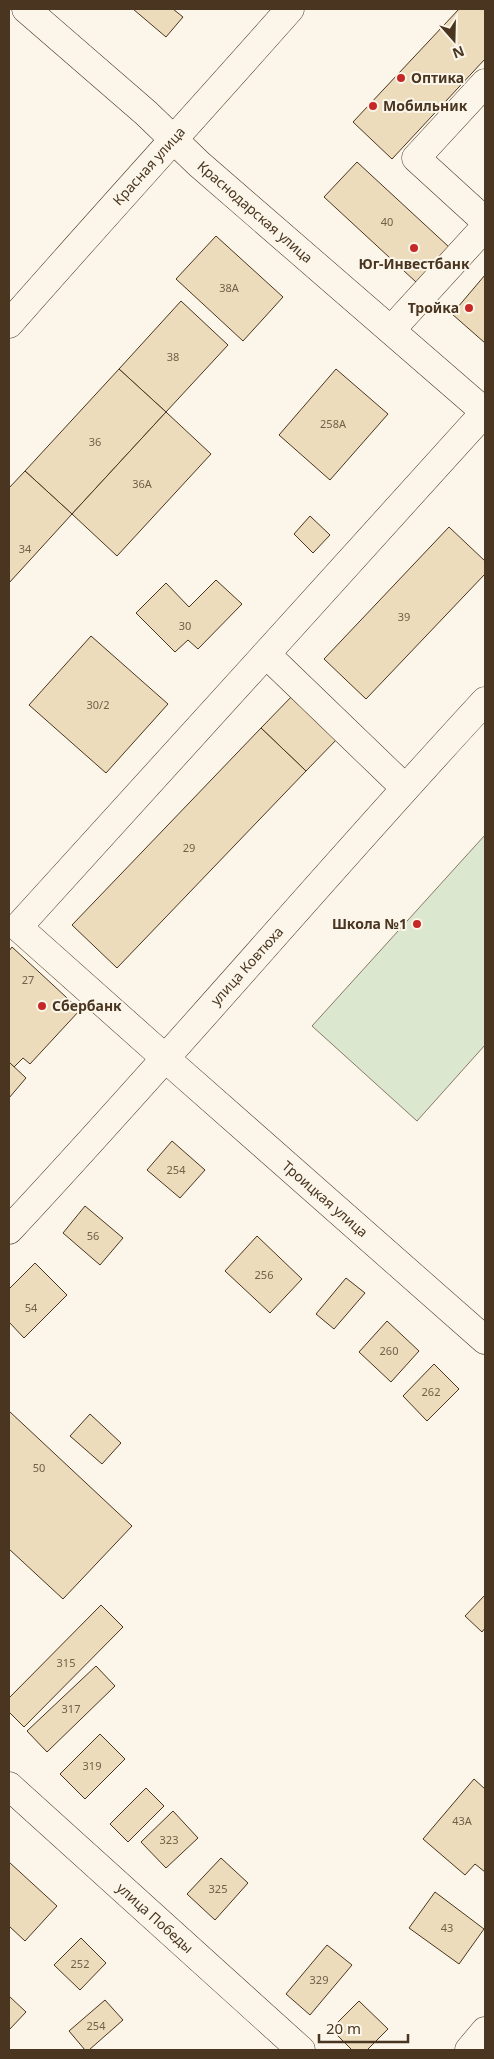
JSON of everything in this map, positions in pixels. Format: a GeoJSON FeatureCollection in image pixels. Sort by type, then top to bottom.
{"type":"FeatureCollection","features":[{"type":"Feature","properties":{"kind":"street","name":"Краснодарская улица"},"geometry":{"type":"LineString","coordinates":[[26,9],[485,412]]}},
{"type":"Feature","properties":{"kind":"street","name":"Красная улица"},"geometry":{"type":"LineString","coordinates":[[9,324],[290,9]]}},
{"type":"Feature","properties":{"kind":"street"},"geometry":{"type":"LineString","coordinates":[[485,82],[416,158],[485,221]]}},
{"type":"Feature","properties":{"kind":"street"},"geometry":{"type":"LineString","coordinates":[[391,330],[485,227]]}},
{"type":"Feature","properties":{"kind":"street"},"geometry":{"type":"LineString","coordinates":[[405,788],[266,654],[485,412]]}},
{"type":"Feature","properties":{"kind":"street","name":"Троицкая улица"},"geometry":{"type":"LineString","coordinates":[[266,654],[18,927],[485,1340]]}},
{"type":"Feature","properties":{"kind":"street","name":"улица Ковтюха"},"geometry":{"type":"LineString","coordinates":[[9,1230],[73,1162],[405,788],[485,702]]}},
{"type":"Feature","properties":{"kind":"street","name":"улица Победы"},"geometry":{"type":"LineString","coordinates":[[9,1786],[301,2050]]}},
{"type":"Feature","properties":{"kind":"street"},"geometry":{"type":"LineString","coordinates":[[469,2050],[485,2031]]}},
{"type":"Feature","properties":{"kind":"green space"},"geometry":{"type":"Polygon","coordinates":[[[485,835],[485,1045],[417,1121],[312,1026],[485,835]]]}},
{"type":"Feature","properties":{"kind":"building"},"geometry":{"type":"Polygon","coordinates":[[[133,9],[173,9],[183,17],[166,37],[133,9]]]}},
{"type":"Feature","properties":{"kind":"building"},"geometry":{"type":"Polygon","coordinates":[[[459,9],[485,9],[485,59],[392,159],[353,122],[459,9]]]}},
{"type":"Feature","properties":{"kind":"building"},"geometry":{"type":"Polygon","coordinates":[[[357,162],[449,247],[416,282],[324,197],[357,162]]]}},
{"type":"Feature","properties":{"kind":"building"},"geometry":{"type":"Polygon","coordinates":[[[216,236],[283,297],[243,341],[176,279],[216,236]]]}},
{"type":"Feature","properties":{"kind":"building"},"geometry":{"type":"Polygon","coordinates":[[[485,275],[485,343],[452,314],[485,275]]]}},
{"type":"Feature","properties":{"kind":"building"},"geometry":{"type":"Polygon","coordinates":[[[181,301],[228,345],[166,412],[119,369],[181,301]]]}},
{"type":"Feature","properties":{"kind":"building"},"geometry":{"type":"Polygon","coordinates":[[[119,369],[166,412],[72,514],[25,471],[119,369]]]}},
{"type":"Feature","properties":{"kind":"building"},"geometry":{"type":"Polygon","coordinates":[[[336,369],[388,414],[330,480],[279,435],[336,369]]]}},
{"type":"Feature","properties":{"kind":"building"},"geometry":{"type":"Polygon","coordinates":[[[166,412],[211,454],[117,556],[72,514],[166,412]]]}},
{"type":"Feature","properties":{"kind":"building"},"geometry":{"type":"Polygon","coordinates":[[[25,471],[72,514],[9,583],[9,488],[25,471]]]}},
{"type":"Feature","properties":{"kind":"building"},"geometry":{"type":"Polygon","coordinates":[[[310,516],[330,535],[313,553],[294,534],[310,516]]]}},
{"type":"Feature","properties":{"kind":"building"},"geometry":{"type":"Polygon","coordinates":[[[449,527],[485,561],[485,574],[366,699],[324,659],[449,527]]]}},
{"type":"Feature","properties":{"kind":"building"},"geometry":{"type":"Polygon","coordinates":[[[216,580],[242,604],[198,649],[188,640],[175,652],[136,613],[166,583],[189,607],[216,580]]]}},
{"type":"Feature","properties":{"kind":"building"},"geometry":{"type":"Polygon","coordinates":[[[91,636],[168,704],[106,773],[29,705],[91,636]]]}},
{"type":"Feature","properties":{"kind":"building"},"geometry":{"type":"Polygon","coordinates":[[[294,694],[339,737],[306,771],[261,728],[294,694]]]}},
{"type":"Feature","properties":{"kind":"building"},"geometry":{"type":"Polygon","coordinates":[[[261,728],[306,771],[117,968],[72,925],[261,728]]]}},
{"type":"Feature","properties":{"kind":"building"},"geometry":{"type":"Polygon","coordinates":[[[12,947],[80,1010],[30,1064],[23,1058],[14,1067],[9,1062],[9,951],[12,947]]]}},
{"type":"Feature","properties":{"kind":"building"},"geometry":{"type":"Polygon","coordinates":[[[9,1062],[26,1078],[9,1098],[9,1062]]]}},
{"type":"Feature","properties":{"kind":"building"},"geometry":{"type":"Polygon","coordinates":[[[172,1141],[205,1170],[180,1198],[147,1170],[172,1141]]]}},
{"type":"Feature","properties":{"kind":"building"},"geometry":{"type":"Polygon","coordinates":[[[85,1206],[123,1238],[100,1265],[63,1233],[85,1206]]]}},
{"type":"Feature","properties":{"kind":"building"},"geometry":{"type":"Polygon","coordinates":[[[257,1236],[302,1279],[270,1313],[225,1271],[257,1236]]]}},
{"type":"Feature","properties":{"kind":"building"},"geometry":{"type":"Polygon","coordinates":[[[35,1263],[67,1295],[24,1338],[9,1322],[9,1289],[35,1263]]]}},
{"type":"Feature","properties":{"kind":"building"},"geometry":{"type":"Polygon","coordinates":[[[346,1278],[365,1293],[334,1329],[316,1314],[346,1278]]]}},
{"type":"Feature","properties":{"kind":"building"},"geometry":{"type":"Polygon","coordinates":[[[387,1321],[419,1351],[391,1382],[359,1352],[387,1321]]]}},
{"type":"Feature","properties":{"kind":"building"},"geometry":{"type":"Polygon","coordinates":[[[434,1364],[459,1389],[427,1421],[403,1396],[434,1364]]]}},
{"type":"Feature","properties":{"kind":"building"},"geometry":{"type":"Polygon","coordinates":[[[9,1411],[132,1526],[63,1599],[9,1549],[9,1411]]]}},
{"type":"Feature","properties":{"kind":"building"},"geometry":{"type":"Polygon","coordinates":[[[90,1414],[121,1443],[102,1464],[70,1436],[90,1414]]]}},
{"type":"Feature","properties":{"kind":"building"},"geometry":{"type":"Polygon","coordinates":[[[485,1595],[485,1628],[482,1632],[465,1616],[485,1595]]]}},
{"type":"Feature","properties":{"kind":"building"},"geometry":{"type":"Polygon","coordinates":[[[101,1605],[123,1627],[24,1727],[9,1712],[9,1698],[101,1605]]]}},
{"type":"Feature","properties":{"kind":"building"},"geometry":{"type":"Polygon","coordinates":[[[96,1666],[115,1686],[47,1752],[27,1731],[96,1666]]]}},
{"type":"Feature","properties":{"kind":"building"},"geometry":{"type":"Polygon","coordinates":[[[100,1734],[125,1759],[85,1799],[60,1774],[100,1734]]]}},
{"type":"Feature","properties":{"kind":"building"},"geometry":{"type":"Polygon","coordinates":[[[474,1779],[485,1789],[485,1872],[475,1864],[465,1875],[423,1839],[474,1779]]]}},
{"type":"Feature","properties":{"kind":"building"},"geometry":{"type":"Polygon","coordinates":[[[146,1788],[164,1806],[128,1842],[110,1824],[146,1788]]]}},
{"type":"Feature","properties":{"kind":"building"},"geometry":{"type":"Polygon","coordinates":[[[173,1811],[198,1838],[166,1868],[141,1842],[173,1811]]]}},
{"type":"Feature","properties":{"kind":"building"},"geometry":{"type":"Polygon","coordinates":[[[221,1858],[248,1883],[215,1920],[187,1894],[221,1858]]]}},
{"type":"Feature","properties":{"kind":"building"},"geometry":{"type":"Polygon","coordinates":[[[9,1862],[57,1906],[25,1941],[9,1926],[9,1862]]]}},
{"type":"Feature","properties":{"kind":"building"},"geometry":{"type":"Polygon","coordinates":[[[435,1892],[484,1929],[459,1964],[409,1928],[435,1892]]]}},
{"type":"Feature","properties":{"kind":"building"},"geometry":{"type":"Polygon","coordinates":[[[81,1938],[106,1963],[80,1990],[54,1965],[81,1938]]]}},
{"type":"Feature","properties":{"kind":"building"},"geometry":{"type":"Polygon","coordinates":[[[327,1945],[352,1965],[310,2015],[286,1994],[327,1945]]]}},
{"type":"Feature","properties":{"kind":"building"},"geometry":{"type":"Polygon","coordinates":[[[9,1996],[26,2012],[9,2030],[9,1996]]]}},
{"type":"Feature","properties":{"kind":"building"},"geometry":{"type":"Polygon","coordinates":[[[105,2000],[123,2020],[89,2050],[85,2050],[69,2031],[105,2000]]]}},
{"type":"Feature","properties":{"kind":"building"},"geometry":{"type":"Polygon","coordinates":[[[359,2001],[388,2029],[367,2050],[352,2050],[331,2029],[359,2001]]]}},
{"type":"Feature","properties":{"kind":"place","name":"Оптика"},"geometry":{"type":"Point","coordinates":[401,78]}},
{"type":"Feature","properties":{"kind":"place","name":"Мобильник"},"geometry":{"type":"Point","coordinates":[373,106]}},
{"type":"Feature","properties":{"kind":"place","name":"Юг-Инвестбанк"},"geometry":{"type":"Point","coordinates":[414,248]}},
{"type":"Feature","properties":{"kind":"place","name":"Тройка"},"geometry":{"type":"Point","coordinates":[469,308]}},
{"type":"Feature","properties":{"kind":"place","name":"Школа №1"},"geometry":{"type":"Point","coordinates":[417,924]}},
{"type":"Feature","properties":{"kind":"place","name":"Сбербанк"},"geometry":{"type":"Point","coordinates":[42,1006]}}]}
